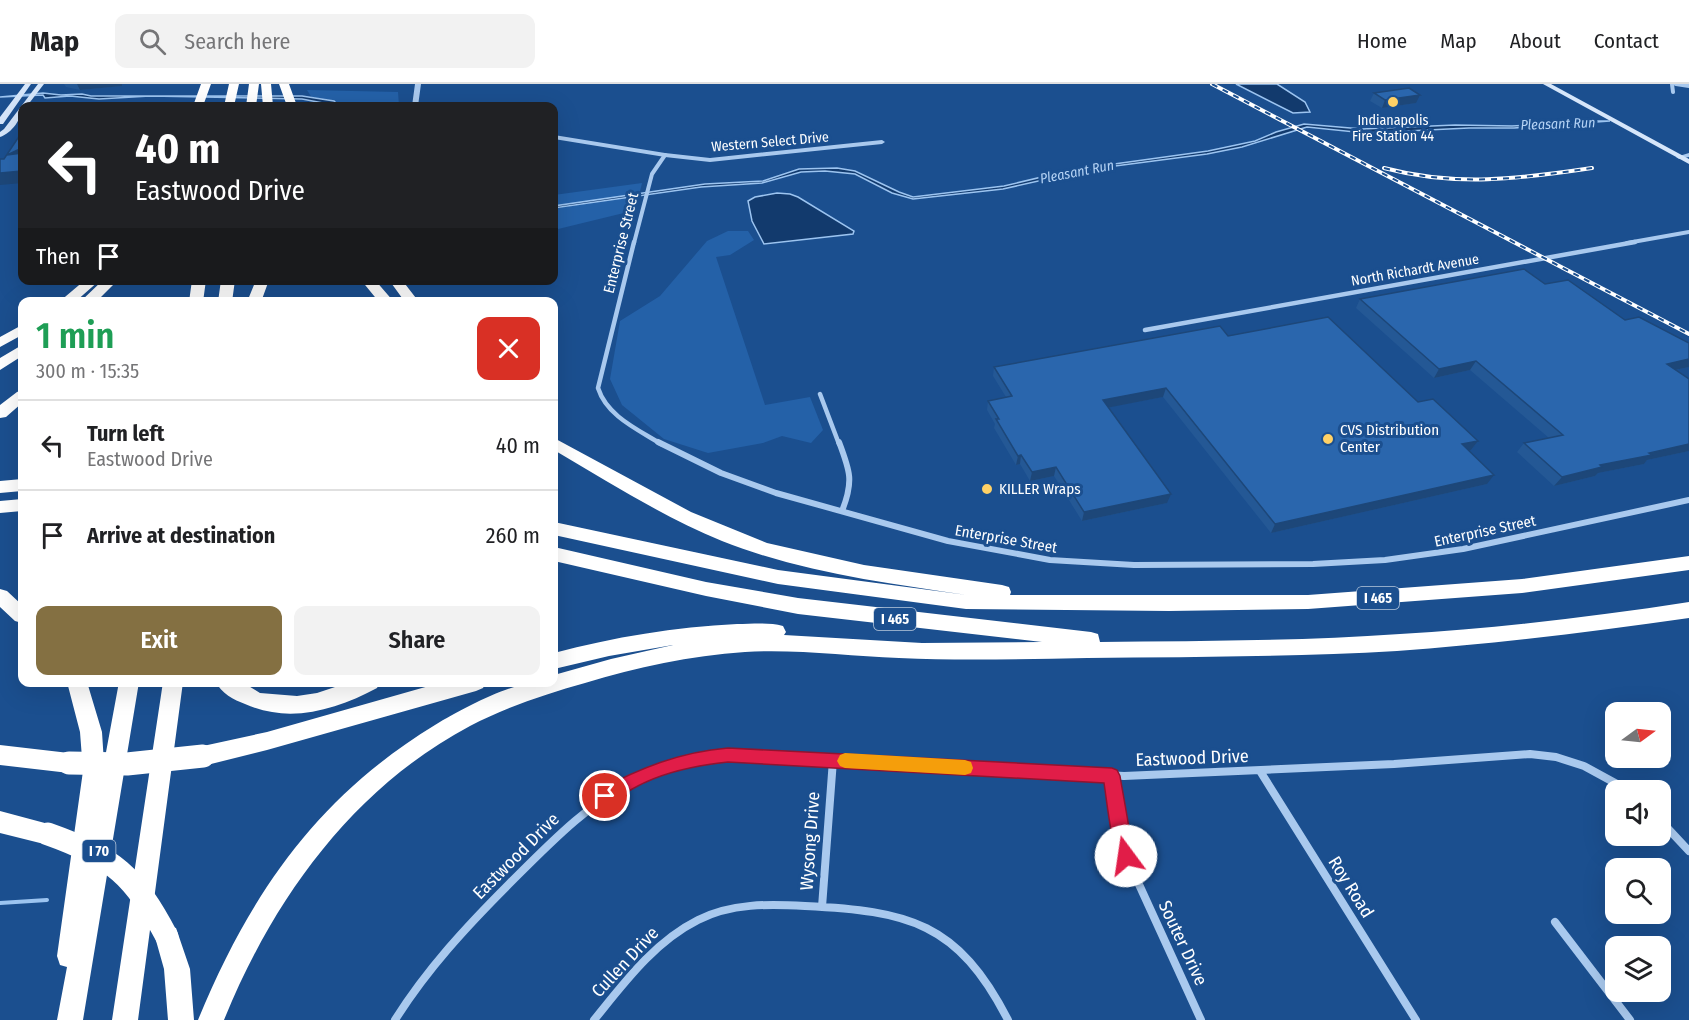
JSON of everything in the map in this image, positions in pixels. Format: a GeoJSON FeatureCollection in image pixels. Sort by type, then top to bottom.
{"type":"FeatureCollection","features":[{"type":"Feature","properties":{"kind":"highway"},"geometry":{"type":"LineString","coordinates":[[230,102],[233,86]]}},
{"type":"Feature","properties":{"kind":"highway"},"geometry":{"type":"LineString","coordinates":[[252,102],[254,87]]}},
{"type":"Feature","properties":{"kind":"highway"},"geometry":{"type":"LineString","coordinates":[[267,87],[268,102]]}},
{"type":"Feature","properties":{"kind":"highway"},"geometry":{"type":"LineString","coordinates":[[285,87],[291,102]]}},
{"type":"Feature","properties":{"kind":"highway"},"geometry":{"type":"LineString","coordinates":[[72,297],[88,285]]}},
{"type":"Feature","properties":{"kind":"highway"},"geometry":{"type":"LineString","coordinates":[[93,297],[106,285]]}},
{"type":"Feature","properties":{"kind":"highway"},"geometry":{"type":"LineString","coordinates":[[372,285],[382,297]]}},
{"type":"Feature","properties":{"kind":"highway"},"geometry":{"type":"LineString","coordinates":[[399,285],[408,297]]}},
{"type":"Feature","properties":{"kind":"highway"},"geometry":{"type":"LineString","coordinates":[[0,343],[18,332]]}},
{"type":"Feature","properties":{"kind":"highway"},"geometry":{"type":"LineString","coordinates":[[0,365],[18,352]]}},
{"type":"Feature","properties":{"kind":"highway"},"geometry":{"type":"LineString","coordinates":[[0,413],[18,398]]}},
{"type":"Feature","properties":{"kind":"highway"},"geometry":{"type":"LineString","coordinates":[[558,434],[590,464]]}},
{"type":"Feature","properties":{"kind":"highway"},"geometry":{"type":"LineString","coordinates":[[558,445],[639,493],[697,522],[770,550],[877,576],[1065,602]]}},
{"type":"Feature","properties":{"kind":"highway"},"geometry":{"type":"LineString","coordinates":[[0,487],[18,485]]}},
{"type":"Feature","properties":{"kind":"highway"},"geometry":{"type":"LineString","coordinates":[[0,509],[18,506]]}},
{"type":"Feature","properties":{"kind":"highway"},"geometry":{"type":"LineString","coordinates":[[0,509],[18,510]]}},
{"type":"Feature","properties":{"kind":"highway","name":"I 465"},"geometry":{"type":"LineString","coordinates":[[558,530],[739,570],[846,587],[966,602],[1226,604],[1387,597],[1522,586],[1689,563]]}},
{"type":"Feature","properties":{"kind":"highway","name":"I 465"},"geometry":{"type":"LineString","coordinates":[[558,555],[690,585],[807,607],[1161,649],[1303,647],[1405,642],[1567,627],[1689,610]]}},
{"type":"Feature","properties":{"kind":"highway"},"geometry":{"type":"LineString","coordinates":[[0,596],[18,612]]}},
{"type":"Feature","properties":{"kind":"highway"},"geometry":{"type":"LineString","coordinates":[[558,660],[646,640],[751,631],[1020,650]]}},
{"type":"Feature","properties":{"kind":"highway"},"geometry":{"type":"LineString","coordinates":[[558,683],[620,664],[724,646],[787,643],[904,650],[1161,649]]}},
{"type":"Feature","properties":{"kind":"highway"},"geometry":{"type":"LineString","coordinates":[[63,1020],[67,973],[94,771],[87,713],[79,687]]}},
{"type":"Feature","properties":{"kind":"highway","name":"I 70"},"geometry":{"type":"LineString","coordinates":[[69,1020],[128,687]]}},
{"type":"Feature","properties":{"kind":"highway"},"geometry":{"type":"LineString","coordinates":[[125,1020],[172,687]]}},
{"type":"Feature","properties":{"kind":"highway"},"geometry":{"type":"LineString","coordinates":[[232,687],[244,696],[277,705],[301,704],[326,699],[357,687]]}},
{"type":"Feature","properties":{"kind":"highway"},"geometry":{"type":"LineString","coordinates":[[0,754],[69,763],[127,764],[203,756],[267,741],[458,687]]}},
{"type":"Feature","properties":{"kind":"highway"},"geometry":{"type":"LineString","coordinates":[[211,1020],[236,958],[256,922],[321,832],[355,797],[394,764],[438,735],[480,712],[547,687]]}},
{"type":"Feature","properties":{"kind":"highway"},"geometry":{"type":"LineString","coordinates":[[0,822],[48,834],[94,851],[120,868],[140,889],[167,937],[177,969],[181,1020]]}},
{"type":"Feature","properties":{"kind":"main road"},"geometry":{"type":"LineString","coordinates":[[0,122],[28,84]]}},
{"type":"Feature","properties":{"kind":"main road"},"geometry":{"type":"LineString","coordinates":[[1546,84],[1689,162]]}},
{"type":"Feature","properties":{"kind":"main road"},"geometry":{"type":"LineString","coordinates":[[28,102],[38,87]]}},
{"type":"Feature","properties":{"kind":"main road"},"geometry":{"type":"LineString","coordinates":[[0,135],[7,131],[18,116]]}},
{"type":"Feature","properties":{"kind":"street"},"geometry":{"type":"LineString","coordinates":[[416,102],[418,84]]}},
{"type":"Feature","properties":{"kind":"street"},"geometry":{"type":"LineString","coordinates":[[1673,92],[1674,84],[1689,86]]}},
{"type":"Feature","properties":{"kind":"street","name":"Western Select Drive"},"geometry":{"type":"LineString","coordinates":[[558,138],[665,155],[723,159],[882,142]]}},
{"type":"Feature","properties":{"kind":"street","name":"Enterprise Street"},"geometry":{"type":"LineString","coordinates":[[665,155],[653,171],[648,187],[598,388],[602,401],[609,410],[625,422],[690,459],[764,489],[962,544],[1050,560],[1134,565],[1313,564],[1385,560],[1454,551],[1689,500]]}},
{"type":"Feature","properties":{"kind":"street"},"geometry":{"type":"LineString","coordinates":[[1679,157],[1689,156]]}},
{"type":"Feature","properties":{"kind":"street","name":"North Richardt Avenue"},"geometry":{"type":"LineString","coordinates":[[1145,330],[1689,232]]}},
{"type":"Feature","properties":{"kind":"street"},"geometry":{"type":"LineString","coordinates":[[820,394],[850,472],[850,491],[842,511]]}},
{"type":"Feature","properties":{"kind":"street","name":"Eastwood Drive"},"geometry":{"type":"LineString","coordinates":[[395,1020],[428,969],[454,938],[570,822],[616,789],[656,770],[704,757],[739,755],[1112,776],[1394,764],[1524,754],[1556,757],[1591,769],[1610,780]]}},
{"type":"Feature","properties":{"kind":"street","name":"Wysong Drive"},"geometry":{"type":"LineString","coordinates":[[833,760],[822,907],[887,913],[907,918],[931,930],[961,951],[978,970],[994,992],[1008,1020]]}},
{"type":"Feature","properties":{"kind":"street","name":"Roy Road"},"geometry":{"type":"LineString","coordinates":[[1260,771],[1416,1020]]}},
{"type":"Feature","properties":{"kind":"street","name":"Souter Drive"},"geometry":{"type":"LineString","coordinates":[[1112,776],[1126,856],[1201,1020]]}},
{"type":"Feature","properties":{"kind":"street"},"geometry":{"type":"LineString","coordinates":[[1671,832],[1689,851]]}},
{"type":"Feature","properties":{"kind":"street","name":"Cullen Drive"},"geometry":{"type":"LineString","coordinates":[[594,1020],[652,952],[678,931],[697,920],[729,908],[750,904],[822,907]]}},
{"type":"Feature","properties":{"kind":"street"},"geometry":{"type":"LineString","coordinates":[[1555,922],[1630,1020]]}},
{"type":"Feature","properties":{"kind":"shaded area"},"geometry":{"type":"Polygon","coordinates":[[[307,90],[398,92],[399,102],[314,102],[307,90]]]}},
{"type":"Feature","properties":{"kind":"shaded area"},"geometry":{"type":"Polygon","coordinates":[[[642,183],[637,204],[632,211],[558,229],[558,194],[642,183]]]}},
{"type":"Feature","properties":{"kind":"shaded area"},"geometry":{"type":"Polygon","coordinates":[[[728,231],[748,231],[754,240],[730,255],[716,257],[765,405],[810,397],[823,430],[811,443],[782,436],[763,443],[708,453],[664,439],[622,405],[610,379],[620,321],[660,296],[707,241],[728,231]]]}},
{"type":"Feature","properties":{"kind":"water"},"geometry":{"type":"Polygon","coordinates":[[[1236,84],[1277,84],[1305,102],[1310,112],[1293,113],[1236,84]]]}},
{"type":"Feature","properties":{"kind":"water"},"geometry":{"type":"Polygon","coordinates":[[[43,93],[150,96],[99,99],[70,96],[45,98],[43,95],[0,97],[43,93]]]}},
{"type":"Feature","properties":{"kind":"water"},"geometry":{"type":"Polygon","coordinates":[[[150,96],[302,96],[335,102],[302,99],[150,96]]]}},
{"type":"Feature","properties":{"kind":"water","name":"Pleasant Run"},"geometry":{"type":"Polygon","coordinates":[[[1610,121],[1514,128],[1365,133],[1307,127],[1242,147],[1207,154],[1092,169],[1003,189],[913,199],[892,193],[855,174],[825,171],[801,172],[762,183],[701,187],[558,207],[558,205],[705,184],[763,181],[799,169],[837,168],[855,171],[913,197],[1004,186],[1071,170],[1208,151],[1255,141],[1304,124],[1362,129],[1455,125],[1512,126],[1610,121]]]}},
{"type":"Feature","properties":{"kind":"water"},"geometry":{"type":"Polygon","coordinates":[[[777,193],[798,197],[854,231],[853,234],[764,244],[752,221],[748,201],[755,197],[777,193]]]}},
{"type":"Feature","properties":{"kind":"building"},"geometry":{"type":"Polygon","coordinates":[[[1409,88],[1420,95],[1385,100],[1374,93],[1409,88]]]}},
{"type":"Feature","properties":{"kind":"building"},"geometry":{"type":"Polygon","coordinates":[[[18,138],[18,150],[7,155],[18,154],[18,171],[0,173],[0,159],[4,159],[18,138]]]}},
{"type":"Feature","properties":{"kind":"building","name":"CVS Distribution Center"},"geometry":{"type":"Polygon","coordinates":[[[1524,269],[1545,284],[1568,280],[1625,320],[1639,317],[1689,343],[1689,359],[1667,364],[1689,379],[1689,444],[1649,453],[1652,455],[1600,465],[1602,467],[1562,477],[1524,443],[1563,435],[1476,361],[1439,369],[1360,299],[1524,269]]]}},
{"type":"Feature","properties":{"kind":"building","name":"CVS Distribution Center"},"geometry":{"type":"Polygon","coordinates":[[[1328,317],[1418,402],[1433,399],[1478,441],[1462,444],[1494,475],[1275,524],[1166,388],[1103,400],[1171,494],[1084,512],[1056,467],[1032,472],[1021,455],[1018,456],[988,401],[1012,396],[994,367],[1220,326],[1228,336],[1328,317]]]}},
{"type":"Feature","properties":{"kind":"waterway"},"geometry":{"type":"LineString","coordinates":[[0,903],[47,900]]}},
{"type":"Feature","properties":{"kind":"railway"},"geometry":{"type":"LineString","coordinates":[[1212,84],[1689,334]]}},
{"type":"Feature","properties":{"kind":"railway"},"geometry":{"type":"LineString","coordinates":[[1384,168],[1437,178],[1462,179],[1513,178],[1592,168]]}},
{"type":"Feature","properties":{"kind":"slow traffic"},"geometry":{"type":"LineString","coordinates":[[845,761],[965,768]]}},
{"type":"Feature","properties":{"kind":"place","name":"Indianapolis Fire Station 44"},"geometry":{"type":"Point","coordinates":[1393,102]}},
{"type":"Feature","properties":{"kind":"place","name":"CVS Distribution Center"},"geometry":{"type":"Point","coordinates":[1328,439]}},
{"type":"Feature","properties":{"kind":"place","name":"KILLER Wraps"},"geometry":{"type":"Point","coordinates":[987,489]}},
{"type":"Feature","properties":{"kind":"route"},"geometry":{"type":"LineString","coordinates":[[605,796],[639,777],[668,766],[704,757],[728,755],[1112,776],[1126,856]]}}]}
